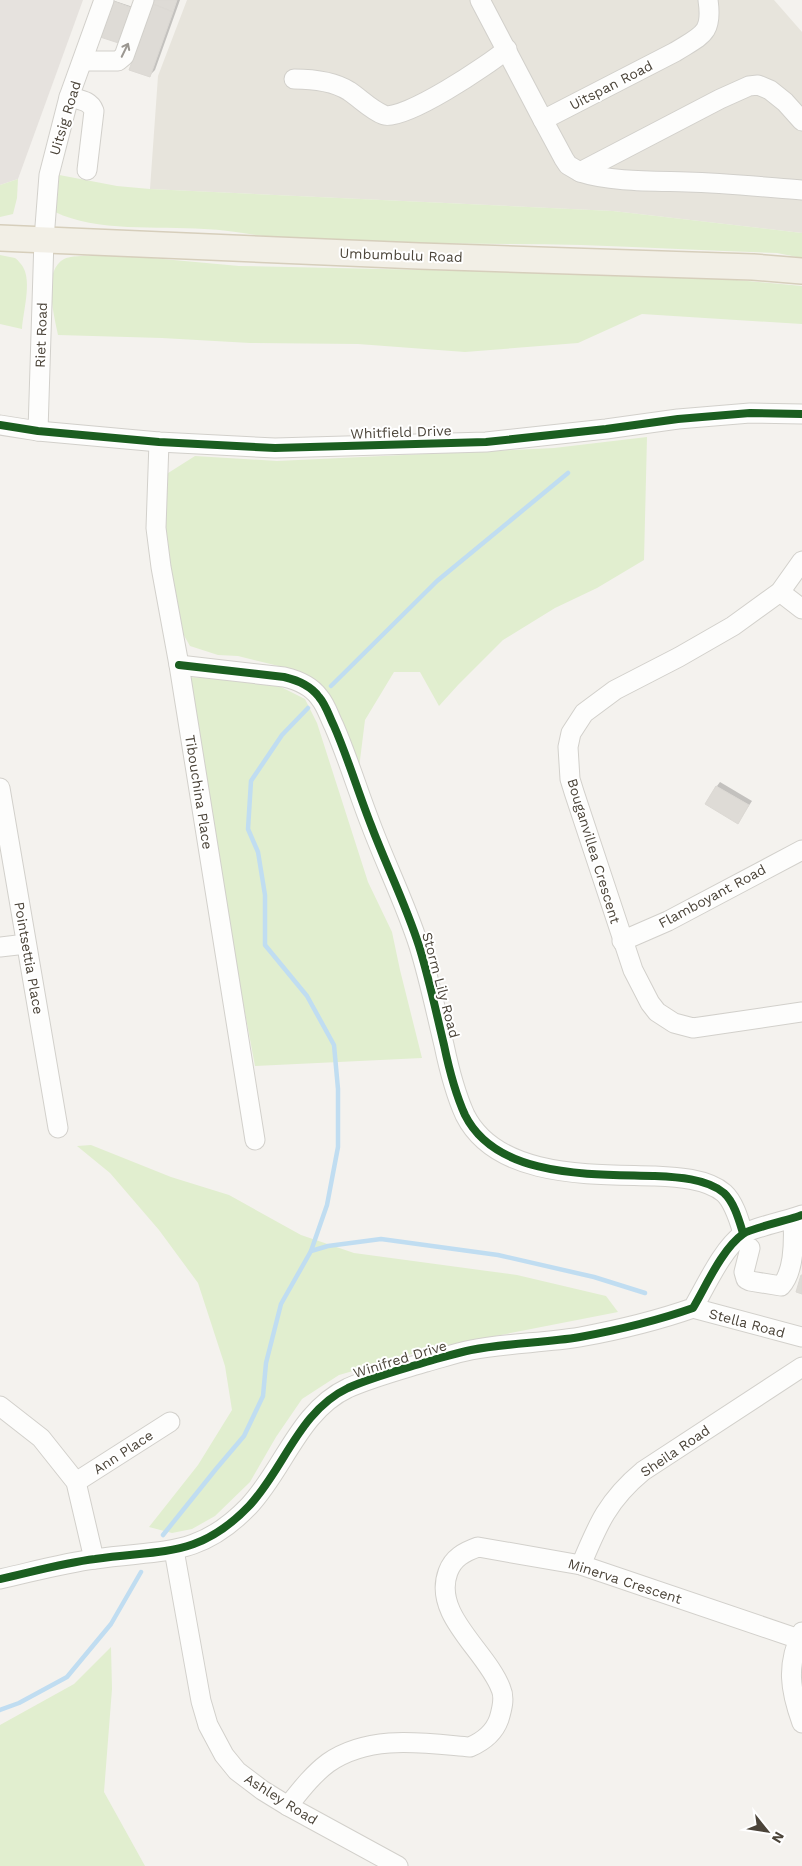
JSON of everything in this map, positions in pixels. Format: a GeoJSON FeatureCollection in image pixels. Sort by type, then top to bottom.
{"type":"FeatureCollection","features":[{"type":"Feature","properties":{"kind":"main road","name":"Umbumbulu Road"},"geometry":{"type":"LineString","coordinates":[[0,238],[419,256],[753,267],[802,271]]}},
{"type":"Feature","properties":{"kind":"street","name":"Uitsig Road"},"geometry":{"type":"LineString","coordinates":[[44,239],[49,175],[69,97],[104,0]]}},
{"type":"Feature","properties":{"kind":"street"},"geometry":{"type":"LineString","coordinates":[[83,61],[118,61],[124,56],[144,0]]}},
{"type":"Feature","properties":{"kind":"street"},"geometry":{"type":"LineString","coordinates":[[480,0],[568,165],[580,172],[593,175],[638,180],[802,190]]}},
{"type":"Feature","properties":{"kind":"street","name":"Uitspan Road"},"geometry":{"type":"LineString","coordinates":[[543,120],[692,42],[703,33],[710,22],[708,0]]}},
{"type":"Feature","properties":{"kind":"street"},"geometry":{"type":"LineString","coordinates":[[294,78],[342,87],[380,113],[391,116],[409,109],[477,72],[507,49]]}},
{"type":"Feature","properties":{"kind":"street"},"geometry":{"type":"LineString","coordinates":[[580,172],[720,99],[749,86],[758,86],[770,90],[785,102],[802,121]]}},
{"type":"Feature","properties":{"kind":"street"},"geometry":{"type":"LineString","coordinates":[[69,97],[86,101],[92,106],[94,111],[87,170]]}},
{"type":"Feature","properties":{"kind":"street","name":"Riet Road"},"geometry":{"type":"LineString","coordinates":[[38,430],[44,239]]}},
{"type":"Feature","properties":{"kind":"street","name":"Whitfield Drive"},"geometry":{"type":"LineString","coordinates":[[0,425],[159,442],[275,448],[486,442],[678,419],[750,414],[802,414]]}},
{"type":"Feature","properties":{"kind":"street","name":"Tibouchina Place"},"geometry":{"type":"LineString","coordinates":[[159,442],[156,528],[161,567],[179,665],[255,1140]]}},
{"type":"Feature","properties":{"kind":"street","name":"Bouganvillea Crescent"},"geometry":{"type":"LineString","coordinates":[[802,561],[780,592],[733,626],[679,657],[615,690],[584,713],[571,733],[568,760],[570,779],[622,941],[633,970],[650,1003],[657,1012],[674,1023],[694,1028],[802,1012]]}},
{"type":"Feature","properties":{"kind":"street"},"geometry":{"type":"LineString","coordinates":[[780,592],[802,609]]}},
{"type":"Feature","properties":{"kind":"street","name":"Storm Lily Road"},"geometry":{"type":"LineString","coordinates":[[179,665],[284,677],[295,680],[312,689],[319,697],[338,735],[371,825],[412,927],[428,978],[452,1080],[466,1115],[474,1129],[489,1144],[521,1162],[573,1172],[675,1178],[713,1186],[726,1195],[740,1221],[746,1241]]}},
{"type":"Feature","properties":{"kind":"street","name":"Pointsettia Place"},"geometry":{"type":"LineString","coordinates":[[0,788],[58,1128]]}},
{"type":"Feature","properties":{"kind":"street","name":"Flamboyant Road"},"geometry":{"type":"LineString","coordinates":[[622,941],[668,920],[802,850]]}},
{"type":"Feature","properties":{"kind":"street"},"geometry":{"type":"LineString","coordinates":[[0,946],[26,944]]}},
{"type":"Feature","properties":{"kind":"street"},"geometry":{"type":"LineString","coordinates":[[693,1308],[729,1249],[797,1217]]}},
{"type":"Feature","properties":{"kind":"street"},"geometry":{"type":"LineString","coordinates":[[746,1241],[744,1272],[746,1279],[781,1286],[786,1278],[794,1250],[797,1217]]}},
{"type":"Feature","properties":{"kind":"street","name":"Stella Road"},"geometry":{"type":"LineString","coordinates":[[693,1308],[802,1337]]}},
{"type":"Feature","properties":{"kind":"street","name":"Winifred Drive"},"geometry":{"type":"LineString","coordinates":[[0,1579],[94,1559],[174,1550],[188,1547],[208,1538],[236,1518],[250,1504],[265,1485],[299,1433],[324,1405],[348,1388],[393,1372],[471,1350],[580,1337],[661,1319],[693,1308]]}},
{"type":"Feature","properties":{"kind":"street","name":"Sheila Road"},"geometry":{"type":"LineString","coordinates":[[581,1565],[600,1520],[610,1504],[629,1482],[802,1367]]}},
{"type":"Feature","properties":{"kind":"street"},"geometry":{"type":"LineString","coordinates":[[0,1406],[41,1438],[76,1482],[94,1559]]}},
{"type":"Feature","properties":{"kind":"street","name":"Ann Place"},"geometry":{"type":"LineString","coordinates":[[76,1482],[170,1422]]}},
{"type":"Feature","properties":{"kind":"street","name":"Minerva Crescent"},"geometry":{"type":"LineString","coordinates":[[288,1806],[308,1782],[328,1764],[346,1754],[367,1746],[400,1742],[470,1747],[490,1735],[497,1725],[503,1706],[502,1691],[491,1670],[450,1612],[444,1592],[445,1580],[450,1566],[466,1551],[478,1547],[581,1565],[800,1636]]}},
{"type":"Feature","properties":{"kind":"street","name":"Ashley Road"},"geometry":{"type":"LineString","coordinates":[[174,1550],[201,1701],[208,1725],[224,1755],[237,1771],[262,1790],[398,1866]]}},
{"type":"Feature","properties":{"kind":"street"},"geometry":{"type":"LineString","coordinates":[[800,1636],[791,1665],[791,1684],[802,1723]]}},
{"type":"Feature","properties":{"kind":"shaded area"},"geometry":{"type":"Polygon","coordinates":[[[0,0],[83,0],[18,179],[0,185],[0,0]]]}},
{"type":"Feature","properties":{"kind":"shaded area"},"geometry":{"type":"Polygon","coordinates":[[[187,0],[774,0],[802,32],[802,233],[613,211],[150,189],[158,76],[187,0]]]}},
{"type":"Feature","properties":{"kind":"green space"},"geometry":{"type":"Polygon","coordinates":[[[54,174],[117,186],[150,189],[613,211],[802,233],[802,258],[777,253],[605,246],[319,240],[214,230],[128,227],[89,223],[55,212],[54,174]]]}},
{"type":"Feature","properties":{"kind":"green space"},"geometry":{"type":"Polygon","coordinates":[[[18,179],[17,198],[13,214],[0,217],[0,185],[18,179]]]}},
{"type":"Feature","properties":{"kind":"green space"},"geometry":{"type":"Polygon","coordinates":[[[0,255],[15,258],[26,273],[27,289],[22,329],[0,324],[0,255]]]}},
{"type":"Feature","properties":{"kind":"green space"},"geometry":{"type":"Polygon","coordinates":[[[76,256],[130,256],[239,266],[617,274],[737,280],[802,286],[802,324],[642,314],[578,343],[465,352],[358,344],[250,343],[58,335],[51,294],[53,273],[57,265],[64,259],[76,256]]]}},
{"type":"Feature","properties":{"kind":"green space"},"geometry":{"type":"Polygon","coordinates":[[[647,437],[644,560],[597,588],[555,608],[503,640],[439,706],[420,672],[394,672],[365,720],[358,776],[316,684],[299,671],[238,656],[218,655],[190,646],[178,625],[163,518],[165,475],[195,456],[277,461],[554,448],[647,437]]]}},
{"type":"Feature","properties":{"kind":"green space"},"geometry":{"type":"Polygon","coordinates":[[[188,677],[237,680],[281,687],[305,699],[317,723],[368,882],[392,932],[422,1058],[255,1066],[225,906],[188,677]]]}},
{"type":"Feature","properties":{"kind":"green space"},"geometry":{"type":"Polygon","coordinates":[[[91,1145],[171,1177],[229,1195],[301,1235],[354,1253],[517,1275],[606,1296],[618,1312],[429,1349],[339,1375],[302,1399],[276,1437],[250,1482],[215,1516],[192,1529],[172,1533],[149,1527],[198,1465],[232,1410],[225,1366],[198,1283],[159,1230],[110,1173],[77,1146],[91,1145]]]}},
{"type":"Feature","properties":{"kind":"green space"},"geometry":{"type":"Polygon","coordinates":[[[111,1647],[112,1689],[104,1792],[145,1866],[0,1866],[0,1725],[74,1684],[111,1647]]]}},
{"type":"Feature","properties":{"kind":"building"},"geometry":{"type":"Polygon","coordinates":[[[110,0],[149,14],[137,49],[97,36],[110,0]]]}},
{"type":"Feature","properties":{"kind":"building"},"geometry":{"type":"Polygon","coordinates":[[[151,0],[177,0],[173,12],[150,3],[151,0]]]}},
{"type":"Feature","properties":{"kind":"building"},"geometry":{"type":"Polygon","coordinates":[[[153,4],[173,12],[150,77],[129,70],[153,4]]]}},
{"type":"Feature","properties":{"kind":"building"},"geometry":{"type":"Polygon","coordinates":[[[716,786],[749,805],[738,824],[705,804],[716,786]]]}},
{"type":"Feature","properties":{"kind":"building"},"geometry":{"type":"Polygon","coordinates":[[[802,1275],[802,1294],[796,1292],[802,1275]]]}},
{"type":"Feature","properties":{"kind":"waterway"},"geometry":{"type":"LineString","coordinates":[[331,686],[437,581],[568,473]]}},
{"type":"Feature","properties":{"kind":"waterway"},"geometry":{"type":"LineString","coordinates":[[163,1535],[244,1436],[263,1396],[266,1363],[281,1304],[311,1251],[327,1205],[338,1147],[338,1089],[334,1045],[307,996],[265,945],[265,895],[258,852],[248,829],[251,781],[282,735],[308,708]]}},
{"type":"Feature","properties":{"kind":"waterway"},"geometry":{"type":"LineString","coordinates":[[311,1251],[328,1246],[381,1239],[498,1255],[594,1277],[645,1293]]}},
{"type":"Feature","properties":{"kind":"waterway"},"geometry":{"type":"LineString","coordinates":[[0,1710],[19,1703],[67,1677],[111,1624],[141,1572]]}},
{"type":"Feature","properties":{"kind":"cycle path"},"geometry":{"type":"LineString","coordinates":[[0,425],[38,431],[159,442],[275,448],[486,442],[678,419],[750,413],[802,414]]}},
{"type":"Feature","properties":{"kind":"cycle path"},"geometry":{"type":"LineString","coordinates":[[179,665],[284,677],[308,687],[321,700],[339,738],[371,825],[414,931],[426,970],[455,1090],[465,1115],[480,1136],[500,1151],[523,1162],[549,1169],[603,1175],[680,1178],[708,1184],[724,1193],[731,1201],[743,1233]]}},
{"type":"Feature","properties":{"kind":"cycle path"},"geometry":{"type":"LineString","coordinates":[[0,1579],[71,1563],[178,1549],[213,1535],[249,1506],[304,1426],[317,1411],[331,1398],[348,1388],[367,1380],[465,1351],[580,1337],[637,1325],[693,1308],[721,1258],[743,1234],[802,1215]]}}]}
